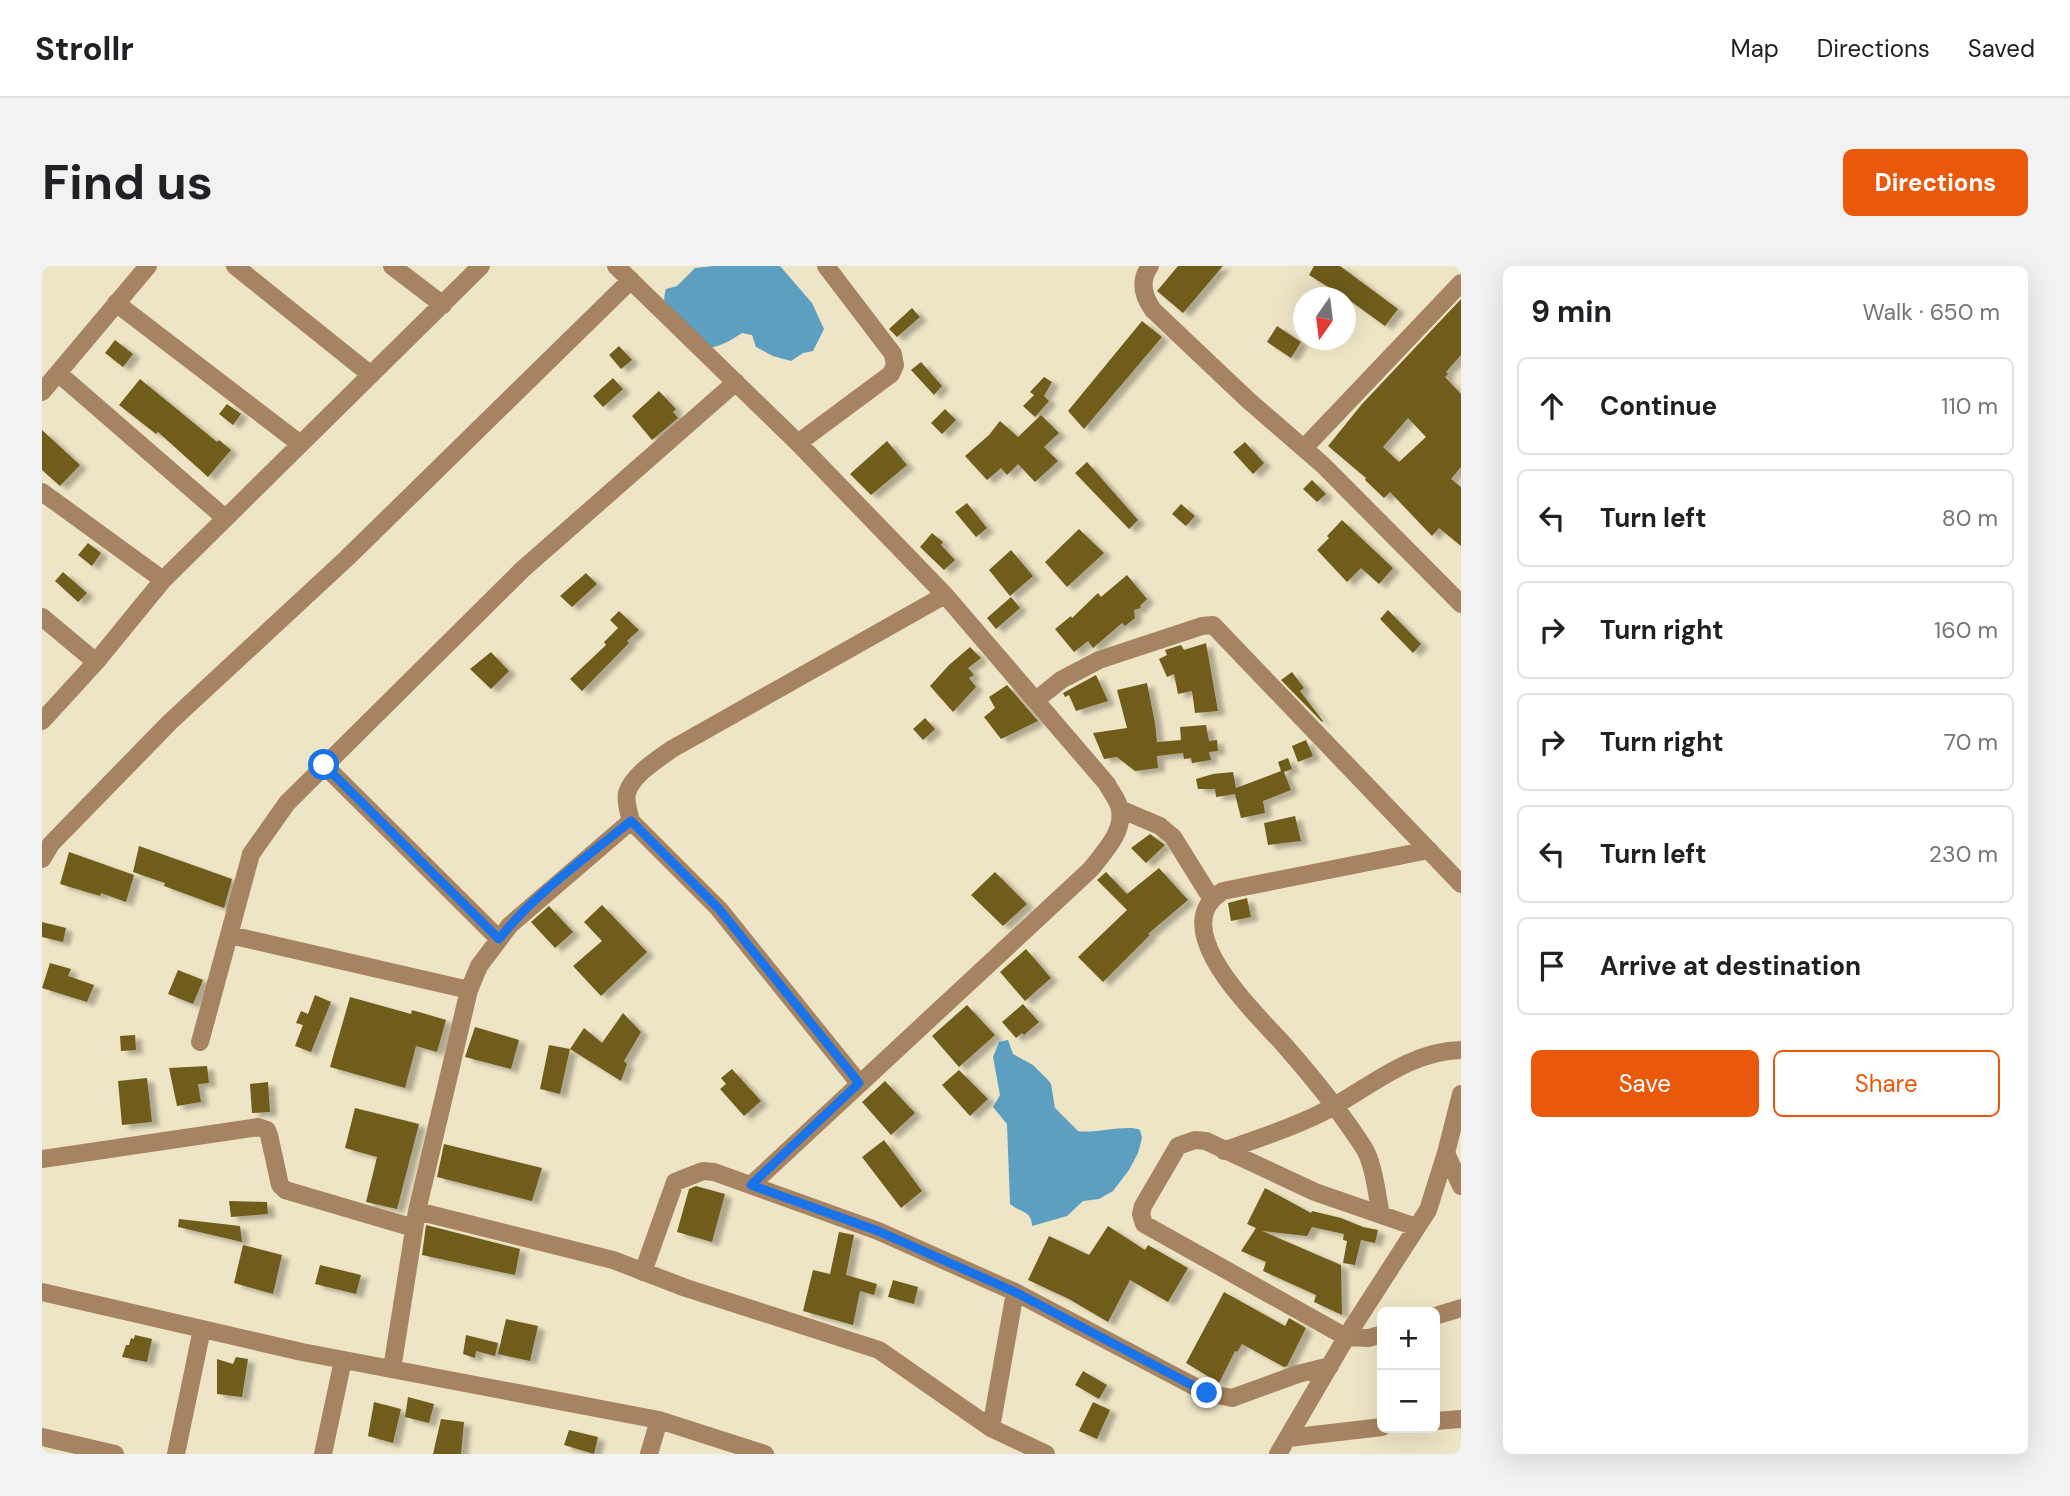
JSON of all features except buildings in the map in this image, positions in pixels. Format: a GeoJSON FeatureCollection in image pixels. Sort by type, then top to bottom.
{"type":"FeatureCollection","features":[{"type":"Feature","properties":{"kind":"street"},"geometry":{"type":"LineString","coordinates":[[42,392],[148,266]]}},
{"type":"Feature","properties":{"kind":"street"},"geometry":{"type":"LineString","coordinates":[[235,266],[371,375]]}},
{"type":"Feature","properties":{"kind":"street"},"geometry":{"type":"LineString","coordinates":[[392,266],[443,305]]}},
{"type":"Feature","properties":{"kind":"street"},"geometry":{"type":"LineString","coordinates":[[42,721],[96,662],[163,580],[481,266]]}},
{"type":"Feature","properties":{"kind":"street"},"geometry":{"type":"LineString","coordinates":[[617,266],[799,443],[945,595],[1107,785],[1120,809],[1119,826],[1111,844],[1091,869],[751,1185]]}},
{"type":"Feature","properties":{"kind":"street"},"geometry":{"type":"LineString","coordinates":[[799,443],[891,374],[895,365],[893,354],[826,266]]}},
{"type":"Feature","properties":{"kind":"street"},"geometry":{"type":"LineString","coordinates":[[1150,266],[1145,272],[1142,288],[1153,310],[1248,400],[1304,448],[1461,604]]}},
{"type":"Feature","properties":{"kind":"street"},"geometry":{"type":"LineString","coordinates":[[42,859],[51,844],[170,722],[347,558],[631,280]]}},
{"type":"Feature","properties":{"kind":"street"},"geometry":{"type":"LineString","coordinates":[[1304,448],[1461,283]]}},
{"type":"Feature","properties":{"kind":"street"},"geometry":{"type":"LineString","coordinates":[[116,303],[299,443]]}},
{"type":"Feature","properties":{"kind":"street"},"geometry":{"type":"LineString","coordinates":[[58,373],[225,518]]}},
{"type":"Feature","properties":{"kind":"street"},"geometry":{"type":"LineString","coordinates":[[200,1042],[251,854],[287,803],[523,569],[736,383]]}},
{"type":"Feature","properties":{"kind":"street"},"geometry":{"type":"LineString","coordinates":[[42,492],[163,580]]}},
{"type":"Feature","properties":{"kind":"street"},"geometry":{"type":"LineString","coordinates":[[859,1083],[719,909],[631,821],[627,793],[641,773],[671,749],[945,595]]}},
{"type":"Feature","properties":{"kind":"street"},"geometry":{"type":"LineString","coordinates":[[42,617],[96,662]]}},
{"type":"Feature","properties":{"kind":"street"},"geometry":{"type":"LineString","coordinates":[[1036,700],[1061,680],[1099,660],[1202,626],[1213,625],[1461,884]]}},
{"type":"Feature","properties":{"kind":"street"},"geometry":{"type":"LineString","coordinates":[[324,765],[499,939]]}},
{"type":"Feature","properties":{"kind":"street"},"geometry":{"type":"LineString","coordinates":[[1120,809],[1160,826],[1173,837],[1211,898]]}},
{"type":"Feature","properties":{"kind":"street"},"geometry":{"type":"LineString","coordinates":[[392,1369],[416,1220],[469,990],[479,966],[510,925],[631,821]]}},
{"type":"Feature","properties":{"kind":"street"},"geometry":{"type":"LineString","coordinates":[[1381,1215],[1366,1151],[1334,1105],[1286,1047],[1247,1006],[1213,958],[1202,921],[1211,898],[1223,891],[1429,850]]}},
{"type":"Feature","properties":{"kind":"street"},"geometry":{"type":"LineString","coordinates":[[230,935],[469,990]]}},
{"type":"Feature","properties":{"kind":"street"},"geometry":{"type":"LineString","coordinates":[[1224,1150],[1301,1122],[1405,1063],[1436,1052],[1461,1050]]}},
{"type":"Feature","properties":{"kind":"street"},"geometry":{"type":"LineString","coordinates":[[1278,1454],[1346,1337],[1427,1210],[1446,1153],[1461,1094]]}},
{"type":"Feature","properties":{"kind":"street"},"geometry":{"type":"LineString","coordinates":[[42,1159],[258,1127],[267,1130],[280,1185],[285,1190],[416,1220],[573,1249],[879,1350],[991,1427],[1046,1454]]}},
{"type":"Feature","properties":{"kind":"street"},"geometry":{"type":"LineString","coordinates":[[1377,1335],[1368,1338],[1346,1337],[1144,1224],[1141,1214],[1143,1206],[1178,1146],[1195,1140],[1206,1141],[1315,1192],[1416,1227]]}},
{"type":"Feature","properties":{"kind":"street"},"geometry":{"type":"LineString","coordinates":[[1446,1153],[1459,1175]]}},
{"type":"Feature","properties":{"kind":"street"},"geometry":{"type":"LineString","coordinates":[[643,1272],[674,1182],[702,1171],[715,1172],[878,1231],[1015,1292],[1207,1393],[1232,1398],[1298,1374],[1330,1366]]}},
{"type":"Feature","properties":{"kind":"street"},"geometry":{"type":"LineString","coordinates":[[42,1292],[343,1360],[659,1419],[765,1454]]}},
{"type":"Feature","properties":{"kind":"street"},"geometry":{"type":"LineString","coordinates":[[991,1427],[1015,1292]]}},
{"type":"Feature","properties":{"kind":"street"},"geometry":{"type":"LineString","coordinates":[[1440,1314],[1461,1308]]}},
{"type":"Feature","properties":{"kind":"street"},"geometry":{"type":"LineString","coordinates":[[176,1454],[202,1329]]}},
{"type":"Feature","properties":{"kind":"street"},"geometry":{"type":"LineString","coordinates":[[323,1454],[343,1360]]}},
{"type":"Feature","properties":{"kind":"street"},"geometry":{"type":"LineString","coordinates":[[649,1454],[659,1419]]}},
{"type":"Feature","properties":{"kind":"street"},"geometry":{"type":"LineString","coordinates":[[1440,1421],[1461,1419]]}},
{"type":"Feature","properties":{"kind":"street"},"geometry":{"type":"LineString","coordinates":[[1288,1438],[1377,1428]]}},
{"type":"Feature","properties":{"kind":"street"},"geometry":{"type":"LineString","coordinates":[[42,1437],[115,1454]]}},
{"type":"Feature","properties":{"kind":"water"},"geometry":{"type":"Polygon","coordinates":[[[780,266],[812,303],[824,329],[813,351],[803,353],[791,361],[756,347],[752,335],[742,333],[715,347],[685,346],[666,312],[666,289],[677,286],[695,268],[780,266]]]}},
{"type":"Feature","properties":{"kind":"water"},"geometry":{"type":"Polygon","coordinates":[[[1008,1040],[1013,1054],[1033,1065],[1048,1080],[1055,1108],[1078,1131],[1135,1128],[1140,1130],[1142,1138],[1129,1170],[1113,1191],[1099,1199],[1083,1201],[1067,1216],[1032,1226],[1027,1214],[1010,1204],[1007,1124],[993,1107],[1000,1095],[993,1057],[999,1042],[1008,1040]]]}},
{"type":"Feature","properties":{"kind":"route"},"geometry":{"type":"LineString","coordinates":[[324,765],[499,939],[510,925],[571,870],[631,821],[719,909],[859,1083],[751,1185],[878,1231],[1015,1292],[1207,1393]]}}]}
